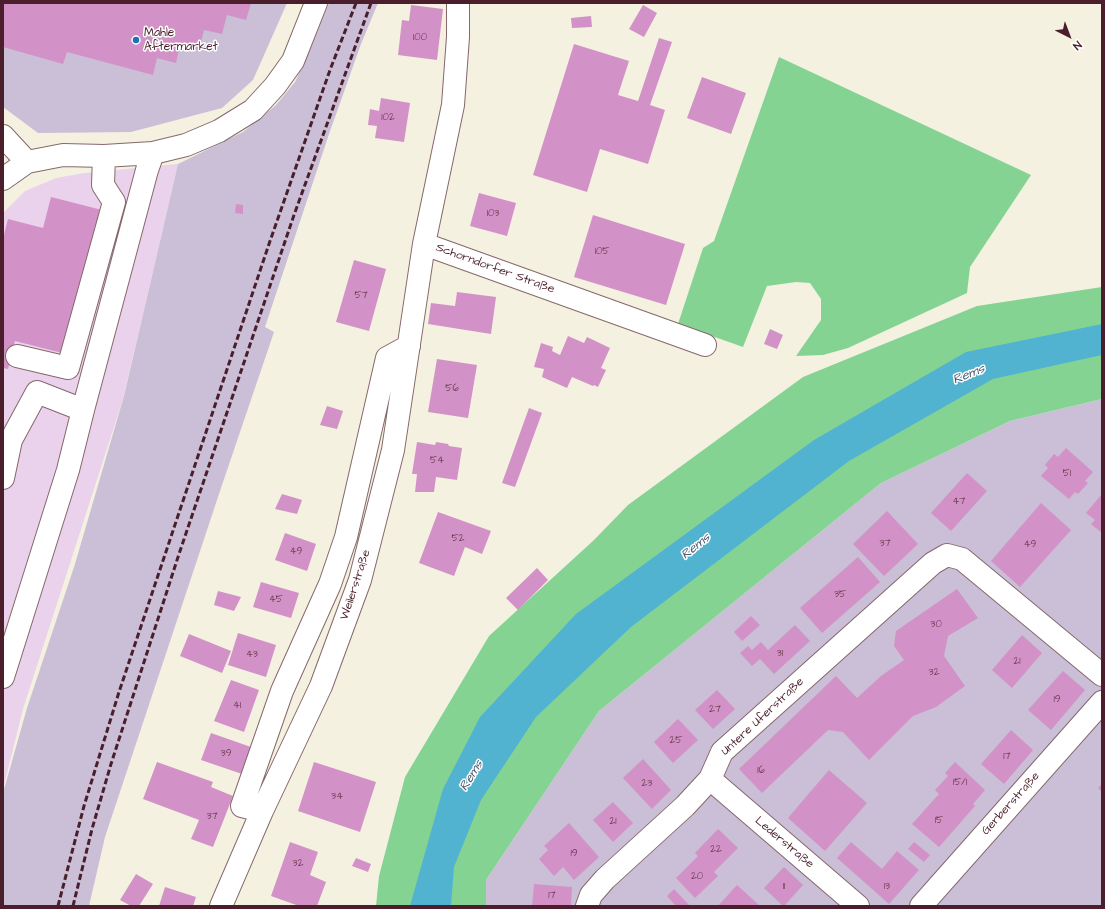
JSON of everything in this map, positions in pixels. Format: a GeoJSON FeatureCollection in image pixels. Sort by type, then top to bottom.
{"type":"FeatureCollection","features":[{"type":"Feature","properties":{"kind":"street"},"geometry":{"type":"LineString","coordinates":[[3,179],[27,162],[63,155],[104,156],[153,153],[186,145],[219,131],[253,110],[275,86],[292,61],[316,3]]}},
{"type":"Feature","properties":{"kind":"street","name":"Schorndorfer Straße"},"geometry":{"type":"LineString","coordinates":[[458,3],[458,38],[453,105],[424,244],[705,345]]}},
{"type":"Feature","properties":{"kind":"street"},"geometry":{"type":"LineString","coordinates":[[3,136],[27,162]]}},
{"type":"Feature","properties":{"kind":"street"},"geometry":{"type":"LineString","coordinates":[[3,677],[68,470],[146,170],[153,153]]}},
{"type":"Feature","properties":{"kind":"street"},"geometry":{"type":"LineString","coordinates":[[17,356],[68,368],[114,202],[103,185],[104,156]]}},
{"type":"Feature","properties":{"kind":"street","name":"Weilerstraße"},"geometry":{"type":"LineString","coordinates":[[221,906],[262,811],[321,686],[360,580],[393,450],[424,244]]}},
{"type":"Feature","properties":{"kind":"street"},"geometry":{"type":"LineString","coordinates":[[262,811],[242,806],[282,690],[330,584],[346,537],[387,358],[408,346]]}},
{"type":"Feature","properties":{"kind":"street"},"geometry":{"type":"LineString","coordinates":[[3,478],[11,440],[38,392],[83,410]]}},
{"type":"Feature","properties":{"kind":"street","name":"Untere Uferstraße"},"geometry":{"type":"LineString","coordinates":[[587,906],[591,895],[605,879],[685,806],[710,779],[722,752],[932,563],[947,555],[962,558],[1102,675]]}},
{"type":"Feature","properties":{"kind":"street","name":"Gerberstraße"},"geometry":{"type":"LineString","coordinates":[[921,906],[1102,702]]}},
{"type":"Feature","properties":{"kind":"street","name":"Lederstraße"},"geometry":{"type":"LineString","coordinates":[[710,779],[858,906]]}},
{"type":"Feature","properties":{"kind":"shaded area"},"geometry":{"type":"Polygon","coordinates":[[[3,3],[287,3],[253,80],[222,108],[131,132],[38,133],[3,107],[3,3]]]}},
{"type":"Feature","properties":{"kind":"shaded area"},"geometry":{"type":"Polygon","coordinates":[[[329,3],[378,3],[361,44],[329,134],[265,327],[274,332],[105,837],[89,906],[3,906],[3,793],[27,708],[75,564],[124,396],[178,164],[243,132],[276,105],[295,82],[311,48],[329,3]]]}},
{"type":"Feature","properties":{"kind":"shaded area"},"geometry":{"type":"Polygon","coordinates":[[[178,164],[123,399],[23,709],[3,789],[3,213],[25,191],[56,178],[85,173],[178,164]]]}},
{"type":"Feature","properties":{"kind":"shaded area"},"geometry":{"type":"Polygon","coordinates":[[[1102,399],[1102,906],[486,906],[486,880],[599,711],[881,483],[1010,421],[1102,399]]]}},
{"type":"Feature","properties":{"kind":"green space"},"geometry":{"type":"Polygon","coordinates":[[[779,57],[1031,175],[970,267],[967,293],[848,348],[823,355],[796,356],[821,320],[821,299],[810,283],[796,282],[767,286],[743,347],[678,324],[703,248],[714,241],[779,57]]]}},
{"type":"Feature","properties":{"kind":"green space"},"geometry":{"type":"Polygon","coordinates":[[[1102,287],[1102,399],[1010,421],[881,483],[599,711],[486,880],[486,906],[376,906],[379,876],[405,777],[489,636],[594,540],[628,505],[803,377],[977,306],[1102,287]]]}},
{"type":"Feature","properties":{"kind":"water","name":"Rems"},"geometry":{"type":"Polygon","coordinates":[[[1102,324],[1102,355],[993,379],[849,461],[631,627],[536,717],[481,800],[454,867],[451,906],[410,906],[443,789],[480,717],[576,614],[814,440],[966,352],[1102,324]]]}},
{"type":"Feature","properties":{"kind":"building","name":"Mahle Aftermarket"},"geometry":{"type":"Polygon","coordinates":[[[3,3],[251,3],[246,20],[227,15],[222,34],[204,30],[199,50],[180,45],[176,63],[157,58],[153,75],[67,52],[63,64],[3,47],[3,3]]]}},
{"type":"Feature","properties":{"kind":"building"},"geometry":{"type":"Polygon","coordinates":[[[411,5],[443,9],[437,60],[398,55],[402,20],[409,21],[411,5]]]}},
{"type":"Feature","properties":{"kind":"building"},"geometry":{"type":"Polygon","coordinates":[[[643,5],[657,13],[644,37],[629,29],[643,5]]]}},
{"type":"Feature","properties":{"kind":"building"},"geometry":{"type":"Polygon","coordinates":[[[591,16],[592,27],[572,28],[571,18],[591,16]]]}},
{"type":"Feature","properties":{"kind":"building"},"geometry":{"type":"Polygon","coordinates":[[[659,38],[672,42],[650,105],[665,110],[648,164],[600,149],[587,192],[533,175],[574,44],[629,61],[618,95],[638,101],[659,38]]]}},
{"type":"Feature","properties":{"kind":"building"},"geometry":{"type":"Polygon","coordinates":[[[702,77],[746,93],[731,134],[687,118],[702,77]]]}},
{"type":"Feature","properties":{"kind":"building"},"geometry":{"type":"Polygon","coordinates":[[[381,98],[410,103],[404,142],[375,138],[377,126],[368,125],[370,109],[379,111],[381,98]]]}},
{"type":"Feature","properties":{"kind":"building"},"geometry":{"type":"Polygon","coordinates":[[[479,193],[516,203],[507,236],[470,226],[479,193]]]}},
{"type":"Feature","properties":{"kind":"building"},"geometry":{"type":"Polygon","coordinates":[[[51,197],[102,210],[66,354],[15,341],[8,369],[3,368],[3,239],[8,219],[43,228],[51,197]]]}},
{"type":"Feature","properties":{"kind":"building"},"geometry":{"type":"Polygon","coordinates":[[[236,204],[243,205],[243,214],[235,213],[236,204]]]}},
{"type":"Feature","properties":{"kind":"building"},"geometry":{"type":"Polygon","coordinates":[[[593,215],[685,244],[666,305],[574,277],[593,215]]]}},
{"type":"Feature","properties":{"kind":"building"},"geometry":{"type":"Polygon","coordinates":[[[354,260],[386,269],[369,331],[336,322],[354,260]]]}},
{"type":"Feature","properties":{"kind":"building"},"geometry":{"type":"Polygon","coordinates":[[[457,292],[496,297],[491,334],[428,324],[431,303],[455,306],[457,292]]]}},
{"type":"Feature","properties":{"kind":"building"},"geometry":{"type":"Polygon","coordinates":[[[770,329],[783,335],[777,349],[764,344],[770,329]]]}},
{"type":"Feature","properties":{"kind":"building"},"geometry":{"type":"Polygon","coordinates":[[[568,336],[584,343],[587,337],[610,348],[601,368],[606,370],[598,387],[572,377],[567,388],[542,377],[544,369],[534,367],[541,343],[553,347],[552,351],[560,355],[568,336]]]}},
{"type":"Feature","properties":{"kind":"building"},"geometry":{"type":"Polygon","coordinates":[[[437,359],[477,365],[468,418],[428,412],[437,359]]]}},
{"type":"Feature","properties":{"kind":"building"},"geometry":{"type":"Polygon","coordinates":[[[327,406],[343,411],[337,429],[320,425],[327,406]]]}},
{"type":"Feature","properties":{"kind":"building"},"geometry":{"type":"Polygon","coordinates":[[[529,408],[542,413],[515,487],[502,483],[529,408]]]}},
{"type":"Feature","properties":{"kind":"building"},"geometry":{"type":"Polygon","coordinates":[[[417,442],[435,445],[436,442],[462,448],[457,480],[436,477],[434,492],[415,492],[417,474],[412,474],[417,442]]]}},
{"type":"Feature","properties":{"kind":"building"},"geometry":{"type":"Polygon","coordinates":[[[1066,448],[1093,472],[1085,481],[1088,483],[1078,494],[1075,492],[1069,499],[1041,476],[1048,468],[1045,465],[1054,454],[1058,457],[1066,448]]]}},
{"type":"Feature","properties":{"kind":"building"},"geometry":{"type":"Polygon","coordinates":[[[967,473],[987,491],[951,531],[931,513],[967,473]]]}},
{"type":"Feature","properties":{"kind":"building"},"geometry":{"type":"Polygon","coordinates":[[[282,494],[302,500],[297,514],[275,509],[282,494]]]}},
{"type":"Feature","properties":{"kind":"building"},"geometry":{"type":"Polygon","coordinates":[[[1102,494],[1102,533],[1091,524],[1095,520],[1086,513],[1102,494]]]}},
{"type":"Feature","properties":{"kind":"building"},"geometry":{"type":"Polygon","coordinates":[[[1041,503],[1071,530],[1020,587],[991,561],[1041,503]]]}},
{"type":"Feature","properties":{"kind":"building"},"geometry":{"type":"Polygon","coordinates":[[[887,511],[918,544],[884,576],[853,544],[887,511]]]}},
{"type":"Feature","properties":{"kind":"building"},"geometry":{"type":"Polygon","coordinates":[[[438,512],[491,531],[482,554],[465,547],[454,576],[419,563],[438,512]]]}},
{"type":"Feature","properties":{"kind":"building"},"geometry":{"type":"Polygon","coordinates":[[[285,533],[316,544],[307,571],[275,560],[285,533]]]}},
{"type":"Feature","properties":{"kind":"building"},"geometry":{"type":"Polygon","coordinates":[[[858,557],[880,582],[822,633],[800,608],[858,557]]]}},
{"type":"Feature","properties":{"kind":"building"},"geometry":{"type":"Polygon","coordinates":[[[537,568],[548,580],[518,610],[506,598],[537,568]]]}},
{"type":"Feature","properties":{"kind":"building"},"geometry":{"type":"Polygon","coordinates":[[[261,582],[299,593],[291,618],[253,607],[261,582]]]}},
{"type":"Feature","properties":{"kind":"building"},"geometry":{"type":"Polygon","coordinates":[[[957,589],[978,618],[948,636],[944,656],[965,686],[936,707],[913,716],[869,760],[843,732],[828,730],[762,793],[739,769],[836,676],[857,698],[881,676],[904,660],[894,646],[896,631],[957,589]]]}},
{"type":"Feature","properties":{"kind":"building"},"geometry":{"type":"Polygon","coordinates":[[[218,591],[241,597],[234,611],[214,605],[218,591]]]}},
{"type":"Feature","properties":{"kind":"building"},"geometry":{"type":"Polygon","coordinates":[[[751,616],[760,625],[742,641],[734,632],[751,616]]]}},
{"type":"Feature","properties":{"kind":"building"},"geometry":{"type":"Polygon","coordinates":[[[795,625],[810,641],[774,674],[760,659],[752,666],[740,653],[748,646],[752,650],[761,642],[768,650],[795,625]]]}},
{"type":"Feature","properties":{"kind":"building"},"geometry":{"type":"Polygon","coordinates":[[[238,633],[276,645],[266,677],[228,665],[238,633]]]}},
{"type":"Feature","properties":{"kind":"building"},"geometry":{"type":"Polygon","coordinates":[[[189,634],[231,651],[222,673],[180,656],[189,634]]]}},
{"type":"Feature","properties":{"kind":"building"},"geometry":{"type":"Polygon","coordinates":[[[1022,635],[1042,653],[1012,688],[992,670],[1022,635]]]}},
{"type":"Feature","properties":{"kind":"building"},"geometry":{"type":"Polygon","coordinates":[[[1063,671],[1085,690],[1051,730],[1028,710],[1063,671]]]}},
{"type":"Feature","properties":{"kind":"building"},"geometry":{"type":"Polygon","coordinates":[[[231,680],[259,690],[244,732],[214,721],[231,680]]]}},
{"type":"Feature","properties":{"kind":"building"},"geometry":{"type":"Polygon","coordinates":[[[717,690],[735,709],[713,729],[695,710],[717,690]]]}},
{"type":"Feature","properties":{"kind":"building"},"geometry":{"type":"Polygon","coordinates":[[[678,719],[698,740],[673,763],[654,742],[678,719]]]}},
{"type":"Feature","properties":{"kind":"building"},"geometry":{"type":"Polygon","coordinates":[[[1011,730],[1033,750],[1004,784],[981,764],[1011,730]]]}},
{"type":"Feature","properties":{"kind":"building"},"geometry":{"type":"Polygon","coordinates":[[[211,733],[251,747],[242,774],[201,760],[211,733]]]}},
{"type":"Feature","properties":{"kind":"building"},"geometry":{"type":"Polygon","coordinates":[[[643,759],[671,790],[652,809],[623,778],[643,759]]]}},
{"type":"Feature","properties":{"kind":"building"},"geometry":{"type":"Polygon","coordinates":[[[157,762],[213,782],[211,787],[233,796],[213,847],[191,839],[199,820],[143,799],[157,762]]]}},
{"type":"Feature","properties":{"kind":"building"},"geometry":{"type":"Polygon","coordinates":[[[314,762],[376,782],[360,832],[298,811],[314,762]]]}},
{"type":"Feature","properties":{"kind":"building"},"geometry":{"type":"Polygon","coordinates":[[[955,762],[985,790],[973,804],[975,806],[939,847],[912,824],[939,794],[935,790],[948,776],[945,773],[955,762]]]}},
{"type":"Feature","properties":{"kind":"building"},"geometry":{"type":"Polygon","coordinates":[[[829,770],[867,803],[825,851],[788,818],[829,770]]]}},
{"type":"Feature","properties":{"kind":"building"},"geometry":{"type":"Polygon","coordinates":[[[1102,784],[1102,792],[1098,788],[1102,784]]]}},
{"type":"Feature","properties":{"kind":"building"},"geometry":{"type":"Polygon","coordinates":[[[613,802],[633,823],[613,842],[593,820],[613,802]]]}},
{"type":"Feature","properties":{"kind":"building"},"geometry":{"type":"Polygon","coordinates":[[[569,823],[599,857],[574,880],[563,867],[554,876],[539,859],[548,850],[544,846],[569,823]]]}},
{"type":"Feature","properties":{"kind":"building"},"geometry":{"type":"Polygon","coordinates":[[[718,829],[738,848],[714,872],[718,876],[695,898],[676,878],[698,856],[695,853],[718,829]]]}},
{"type":"Feature","properties":{"kind":"building"},"geometry":{"type":"Polygon","coordinates":[[[290,842],[318,852],[310,875],[326,882],[317,906],[299,906],[271,896],[290,842]]]}},
{"type":"Feature","properties":{"kind":"building"},"geometry":{"type":"Polygon","coordinates":[[[851,842],[882,869],[897,851],[919,870],[889,904],[837,858],[851,842]]]}},
{"type":"Feature","properties":{"kind":"building"},"geometry":{"type":"Polygon","coordinates":[[[914,842],[930,855],[924,862],[908,849],[914,842]]]}},
{"type":"Feature","properties":{"kind":"building"},"geometry":{"type":"Polygon","coordinates":[[[356,858],[371,864],[368,872],[352,866],[356,858]]]}},
{"type":"Feature","properties":{"kind":"building"},"geometry":{"type":"Polygon","coordinates":[[[784,867],[803,885],[785,905],[786,906],[783,906],[764,888],[784,867]]]}},
{"type":"Feature","properties":{"kind":"building"},"geometry":{"type":"Polygon","coordinates":[[[136,874],[153,884],[139,906],[131,906],[120,900],[136,874]]]}},
{"type":"Feature","properties":{"kind":"building"},"geometry":{"type":"Polygon","coordinates":[[[534,884],[572,887],[571,906],[532,906],[534,884]]]}},
{"type":"Feature","properties":{"kind":"building"},"geometry":{"type":"Polygon","coordinates":[[[737,885],[760,906],[718,906],[737,885]]]}},
{"type":"Feature","properties":{"kind":"building"},"geometry":{"type":"Polygon","coordinates":[[[165,887],[196,897],[193,906],[159,906],[165,887]]]}},
{"type":"Feature","properties":{"kind":"building"},"geometry":{"type":"Polygon","coordinates":[[[674,889],[690,906],[676,906],[667,896],[674,889]]]}},
{"type":"Feature","properties":{"kind":"railway"},"geometry":{"type":"LineString","coordinates":[[58,906],[84,806],[119,692],[270,241],[330,70],[356,3]]}},
{"type":"Feature","properties":{"kind":"railway"},"geometry":{"type":"LineString","coordinates":[[73,906],[92,829],[111,764],[179,554],[294,215],[371,3]]}},
{"type":"Feature","properties":{"kind":"place","name":"Mahle Aftermarket"},"geometry":{"type":"Point","coordinates":[136,40]}}]}
